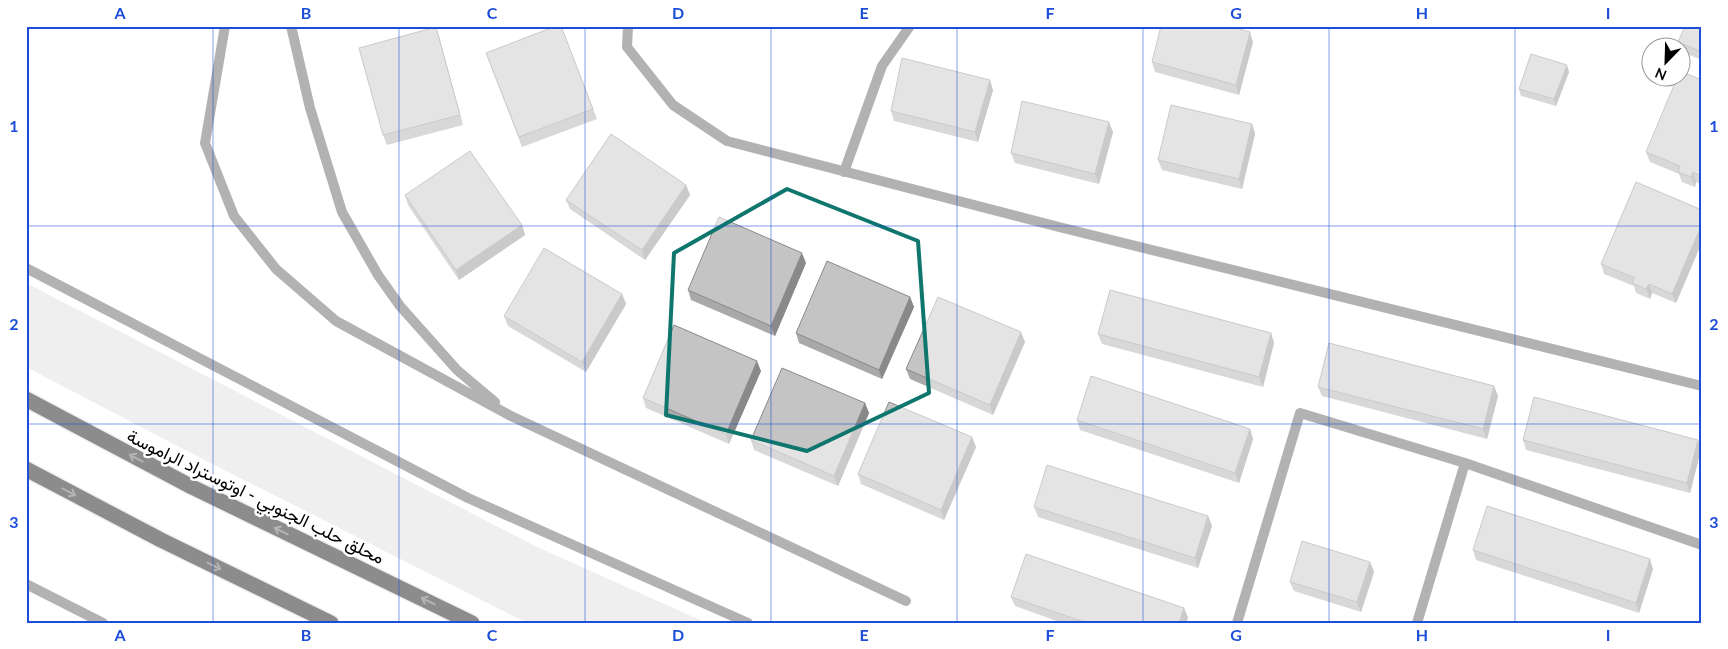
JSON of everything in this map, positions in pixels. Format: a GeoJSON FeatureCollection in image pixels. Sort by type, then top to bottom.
{"type":"FeatureCollection","features":[{"type":"Feature","properties":{"kind":"highway","name":"محلق حلب الجنوبي - اوتوستراد الراموسة"},"geometry":{"type":"LineString","coordinates":[[26,399],[192,487],[472,623]]}},
{"type":"Feature","properties":{"kind":"highway"},"geometry":{"type":"LineString","coordinates":[[26,469],[161,540],[331,623]]}},
{"type":"Feature","properties":{"kind":"street"},"geometry":{"type":"LineString","coordinates":[[225,26],[205,143],[234,216],[276,269],[336,321],[511,416],[906,601]]}},
{"type":"Feature","properties":{"kind":"street"},"geometry":{"type":"LineString","coordinates":[[290,26],[310,108],[342,212],[378,275],[400,306],[457,370],[511,416]]}},
{"type":"Feature","properties":{"kind":"street"},"geometry":{"type":"LineString","coordinates":[[628,26],[627,47],[673,105],[726,141],[1059,228],[1702,386]]}},
{"type":"Feature","properties":{"kind":"street"},"geometry":{"type":"LineString","coordinates":[[844,172],[882,66],[910,26]]}},
{"type":"Feature","properties":{"kind":"street"},"geometry":{"type":"LineString","coordinates":[[26,268],[468,498],[748,623]]}},
{"type":"Feature","properties":{"kind":"street"},"geometry":{"type":"LineString","coordinates":[[1237,623],[1300,413],[1465,463],[1702,545]]}},
{"type":"Feature","properties":{"kind":"street"},"geometry":{"type":"LineString","coordinates":[[1417,623],[1465,463]]}},
{"type":"Feature","properties":{"kind":"street"},"geometry":{"type":"LineString","coordinates":[[26,584],[103,623]]}},
{"type":"Feature","properties":{"kind":"highlighted area"},"geometry":{"type":"Polygon","coordinates":[[[787,189],[918,241],[929,393],[807,451],[666,415],[674,253],[787,189]]]}},
{"type":"Feature","properties":{"kind":"shaded area"},"geometry":{"type":"Polygon","coordinates":[[[26,283],[535,546],[707,623],[527,623],[183,449],[26,367],[26,283]]]}},
{"type":"Feature","properties":{"kind":"building"},"geometry":{"type":"Polygon","coordinates":[[[556,26],[561,26],[593,109],[519,137],[486,53],[556,26]]]}},
{"type":"Feature","properties":{"kind":"building"},"geometry":{"type":"Polygon","coordinates":[[[1161,26],[1229,26],[1250,32],[1236,85],[1152,62],[1161,26]]]}},
{"type":"Feature","properties":{"kind":"building"},"geometry":{"type":"Polygon","coordinates":[[[1685,26],[1702,26],[1702,52],[1690,47],[1690,38],[1680,38],[1685,26]]]}},
{"type":"Feature","properties":{"kind":"building"},"geometry":{"type":"Polygon","coordinates":[[[436,27],[460,115],[383,135],[359,48],[436,27]]]}},
{"type":"Feature","properties":{"kind":"building"},"geometry":{"type":"Polygon","coordinates":[[[1531,54],[1567,65],[1554,99],[1519,89],[1531,54]]]}},
{"type":"Feature","properties":{"kind":"building"},"geometry":{"type":"Polygon","coordinates":[[[902,58],[990,80],[975,132],[891,111],[902,58]]]}},
{"type":"Feature","properties":{"kind":"building"},"geometry":{"type":"Polygon","coordinates":[[[1690,75],[1702,80],[1702,176],[1693,172],[1691,177],[1678,172],[1680,166],[1646,152],[1673,88],[1690,88],[1690,75]]]}},
{"type":"Feature","properties":{"kind":"building"},"geometry":{"type":"Polygon","coordinates":[[[1022,101],[1109,122],[1095,174],[1011,153],[1022,101]]]}},
{"type":"Feature","properties":{"kind":"building"},"geometry":{"type":"Polygon","coordinates":[[[1171,105],[1252,124],[1239,179],[1158,160],[1171,105]]]}},
{"type":"Feature","properties":{"kind":"building"},"geometry":{"type":"Polygon","coordinates":[[[611,134],[686,185],[642,250],[566,200],[611,134]]]}},
{"type":"Feature","properties":{"kind":"building"},"geometry":{"type":"Polygon","coordinates":[[[470,151],[522,225],[456,270],[405,195],[470,151]]]}},
{"type":"Feature","properties":{"kind":"building"},"geometry":{"type":"Polygon","coordinates":[[[1636,182],[1702,210],[1702,224],[1672,294],[1649,284],[1646,289],[1632,283],[1635,278],[1601,264],[1636,182]]]}},
{"type":"Feature","properties":{"kind":"building"},"geometry":{"type":"Polygon","coordinates":[[[719,217],[802,253],[771,326],[688,290],[719,217]]]}},
{"type":"Feature","properties":{"kind":"building"},"geometry":{"type":"Polygon","coordinates":[[[544,248],[622,294],[582,362],[504,316],[544,248]]]}},
{"type":"Feature","properties":{"kind":"building"},"geometry":{"type":"Polygon","coordinates":[[[827,261],[910,297],[879,370],[796,333],[827,261]]]}},
{"type":"Feature","properties":{"kind":"building"},"geometry":{"type":"Polygon","coordinates":[[[1110,290],[1271,333],[1259,377],[1098,334],[1110,290]]]}},
{"type":"Feature","properties":{"kind":"building"},"geometry":{"type":"Polygon","coordinates":[[[938,297],[1021,332],[990,405],[906,369],[938,297]]]}},
{"type":"Feature","properties":{"kind":"building"},"geometry":{"type":"Polygon","coordinates":[[[674,325],[757,361],[726,434],[643,398],[674,325]]]}},
{"type":"Feature","properties":{"kind":"building"},"geometry":{"type":"Polygon","coordinates":[[[1329,343],[1494,386],[1483,429],[1318,387],[1329,343]]]}},
{"type":"Feature","properties":{"kind":"building"},"geometry":{"type":"Polygon","coordinates":[[[782,368],[865,403],[834,476],[751,440],[782,368]]]}},
{"type":"Feature","properties":{"kind":"building"},"geometry":{"type":"Polygon","coordinates":[[[1091,376],[1250,429],[1235,473],[1077,420],[1091,376]]]}},
{"type":"Feature","properties":{"kind":"building"},"geometry":{"type":"Polygon","coordinates":[[[1534,397],[1698,440],[1687,483],[1523,440],[1534,397]]]}},
{"type":"Feature","properties":{"kind":"building"},"geometry":{"type":"Polygon","coordinates":[[[889,402],[972,437],[941,510],[858,474],[889,402]]]}},
{"type":"Feature","properties":{"kind":"building"},"geometry":{"type":"Polygon","coordinates":[[[1047,465],[1208,516],[1195,558],[1034,507],[1047,465]]]}},
{"type":"Feature","properties":{"kind":"building"},"geometry":{"type":"Polygon","coordinates":[[[1487,506],[1650,559],[1636,603],[1473,550],[1487,506]]]}},
{"type":"Feature","properties":{"kind":"building"},"geometry":{"type":"Polygon","coordinates":[[[1302,541],[1370,562],[1357,602],[1290,582],[1302,541]]]}},
{"type":"Feature","properties":{"kind":"building"},"geometry":{"type":"Polygon","coordinates":[[[1026,554],[1184,608],[1179,623],[1087,623],[1011,597],[1026,554]]]}}]}
